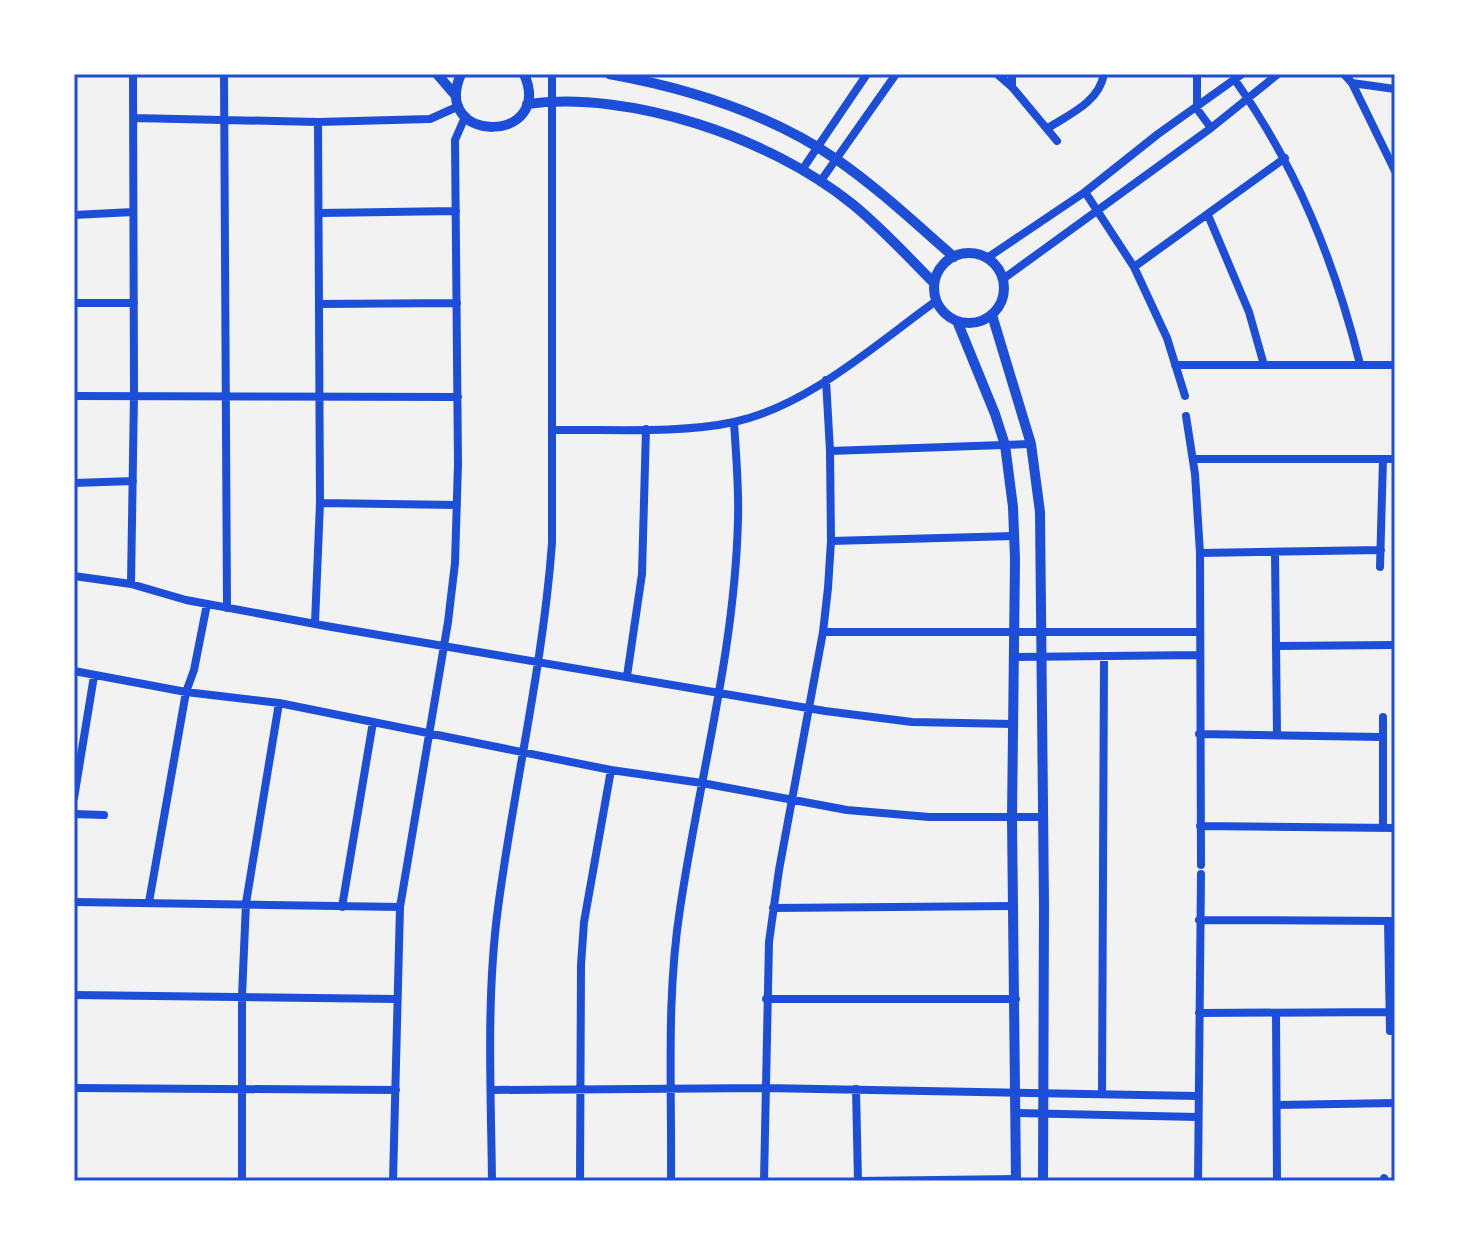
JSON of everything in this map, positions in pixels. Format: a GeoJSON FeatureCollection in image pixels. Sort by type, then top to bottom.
{"type":"FeatureCollection","features":[{"type":"Feature","properties":{"kind":"street"},"geometry":{"type":"LineString","coordinates":[[131,584],[133,74]]}},
{"type":"Feature","properties":{"kind":"street"},"geometry":{"type":"LineString","coordinates":[[224,74],[227,608]]}},
{"type":"Feature","properties":{"kind":"street"},"geometry":{"type":"LineString","coordinates":[[437,74],[458,101],[465,117],[487,129],[511,124],[521,115],[529,90],[524,74]]}},
{"type":"Feature","properties":{"kind":"street"},"geometry":{"type":"LineString","coordinates":[[458,101],[457,84],[461,74]]}},
{"type":"Feature","properties":{"kind":"street"},"geometry":{"type":"LineString","coordinates":[[492,1181],[491,1090],[497,910],[538,661],[552,543],[552,74]]}},
{"type":"Feature","properties":{"kind":"street"},"geometry":{"type":"LineString","coordinates":[[609,74],[692,94],[739,110],[818,148],[954,257]]}},
{"type":"Feature","properties":{"kind":"street"},"geometry":{"type":"LineString","coordinates":[[802,170],[867,74]]}},
{"type":"Feature","properties":{"kind":"street"},"geometry":{"type":"LineString","coordinates":[[820,182],[896,74]]}},
{"type":"Feature","properties":{"kind":"street"},"geometry":{"type":"LineString","coordinates":[[997,74],[1012,87],[1057,141]]}},
{"type":"Feature","properties":{"kind":"street"},"geometry":{"type":"LineString","coordinates":[[1012,74],[1012,87]]}},
{"type":"Feature","properties":{"kind":"street"},"geometry":{"type":"LineString","coordinates":[[1048,128],[1096,94],[1102,86],[1104,74]]}},
{"type":"Feature","properties":{"kind":"street"},"geometry":{"type":"LineString","coordinates":[[1197,74],[1197,109],[1211,128]]}},
{"type":"Feature","properties":{"kind":"street"},"geometry":{"type":"LineString","coordinates":[[1003,279],[1211,128],[1278,74]]}},
{"type":"Feature","properties":{"kind":"street"},"geometry":{"type":"LineString","coordinates":[[1344,74],[1352,83],[1395,171]]}},
{"type":"Feature","properties":{"kind":"street"},"geometry":{"type":"LineString","coordinates":[[987,258],[1085,192],[1158,134],[1239,77],[1248,99],[1285,158],[1331,264],[1360,364]]}},
{"type":"Feature","properties":{"kind":"street"},"geometry":{"type":"LineString","coordinates":[[1352,83],[1395,89]]}},
{"type":"Feature","properties":{"kind":"street"},"geometry":{"type":"LineString","coordinates":[[133,118],[318,122],[430,119],[458,101]]}},
{"type":"Feature","properties":{"kind":"street"},"geometry":{"type":"LineString","coordinates":[[527,104],[552,101],[638,110],[686,121],[769,151],[851,203],[934,283]]}},
{"type":"Feature","properties":{"kind":"street"},"geometry":{"type":"LineString","coordinates":[[393,1181],[400,907],[455,563],[458,397],[455,140],[465,117]]}},
{"type":"Feature","properties":{"kind":"street"},"geometry":{"type":"LineString","coordinates":[[315,623],[320,503],[318,122]]}},
{"type":"Feature","properties":{"kind":"street"},"geometry":{"type":"LineString","coordinates":[[1134,267],[1285,158]]}},
{"type":"Feature","properties":{"kind":"street"},"geometry":{"type":"LineString","coordinates":[[1085,192],[1134,267],[1167,338],[1185,396]]}},
{"type":"Feature","properties":{"kind":"street"},"geometry":{"type":"LineString","coordinates":[[320,213],[456,211]]}},
{"type":"Feature","properties":{"kind":"street"},"geometry":{"type":"LineString","coordinates":[[74,215],[133,212]]}},
{"type":"Feature","properties":{"kind":"street"},"geometry":{"type":"LineString","coordinates":[[1208,215],[1249,312],[1264,365]]}},
{"type":"Feature","properties":{"kind":"street"},"geometry":{"type":"LineString","coordinates":[[976,254],[987,258],[1003,279],[1001,302],[992,315],[975,323],[957,321],[945,313],[936,301],[934,283],[941,267],[954,257],[976,254]]}},
{"type":"Feature","properties":{"kind":"street"},"geometry":{"type":"LineString","coordinates":[[552,430],[646,429],[734,422],[784,404],[826,380],[936,301]]}},
{"type":"Feature","properties":{"kind":"street"},"geometry":{"type":"LineString","coordinates":[[74,303],[134,303]]}},
{"type":"Feature","properties":{"kind":"street"},"geometry":{"type":"LineString","coordinates":[[319,304],[457,303]]}},
{"type":"Feature","properties":{"kind":"street"},"geometry":{"type":"LineString","coordinates":[[992,315],[1031,444],[1040,512],[1043,1181]]}},
{"type":"Feature","properties":{"kind":"street"},"geometry":{"type":"LineString","coordinates":[[856,1089],[858,1181],[1016,1180],[1012,818],[1014,536],[1005,445],[957,321]]}},
{"type":"Feature","properties":{"kind":"street"},"geometry":{"type":"LineString","coordinates":[[1175,365],[1395,365]]}},
{"type":"Feature","properties":{"kind":"street"},"geometry":{"type":"LineString","coordinates":[[764,1181],[766,999],[773,908],[823,632],[831,541],[826,380]]}},
{"type":"Feature","properties":{"kind":"street"},"geometry":{"type":"LineString","coordinates":[[74,396],[458,397]]}},
{"type":"Feature","properties":{"kind":"street"},"geometry":{"type":"LineString","coordinates":[[1186,416],[1194,459],[1200,553],[1198,1181]]}},
{"type":"Feature","properties":{"kind":"street"},"geometry":{"type":"LineString","coordinates":[[671,1181],[676,941],[719,692],[737,540],[734,422]]}},
{"type":"Feature","properties":{"kind":"street"},"geometry":{"type":"LineString","coordinates":[[627,676],[642,574],[646,429]]}},
{"type":"Feature","properties":{"kind":"street"},"geometry":{"type":"LineString","coordinates":[[830,451],[1031,444]]}},
{"type":"Feature","properties":{"kind":"street"},"geometry":{"type":"LineString","coordinates":[[1194,459],[1395,459]]}},
{"type":"Feature","properties":{"kind":"street"},"geometry":{"type":"LineString","coordinates":[[1380,567],[1383,459]]}},
{"type":"Feature","properties":{"kind":"street"},"geometry":{"type":"LineString","coordinates":[[74,483],[133,481]]}},
{"type":"Feature","properties":{"kind":"street"},"geometry":{"type":"LineString","coordinates":[[320,503],[457,505]]}},
{"type":"Feature","properties":{"kind":"street"},"geometry":{"type":"LineString","coordinates":[[831,541],[1014,536]]}},
{"type":"Feature","properties":{"kind":"street"},"geometry":{"type":"LineString","coordinates":[[1200,553],[1381,550]]}},
{"type":"Feature","properties":{"kind":"street"},"geometry":{"type":"LineString","coordinates":[[1275,552],[1277,735]]}},
{"type":"Feature","properties":{"kind":"street"},"geometry":{"type":"LineString","coordinates":[[74,576],[131,584],[227,608],[808,707],[912,722],[1012,724]]}},
{"type":"Feature","properties":{"kind":"street"},"geometry":{"type":"LineString","coordinates":[[149,902],[186,692],[194,670],[207,604]]}},
{"type":"Feature","properties":{"kind":"street"},"geometry":{"type":"LineString","coordinates":[[823,632],[1199,632]]}},
{"type":"Feature","properties":{"kind":"street"},"geometry":{"type":"LineString","coordinates":[[1277,646],[1395,645]]}},
{"type":"Feature","properties":{"kind":"street"},"geometry":{"type":"LineString","coordinates":[[1014,657],[1200,655]]}},
{"type":"Feature","properties":{"kind":"street"},"geometry":{"type":"LineString","coordinates":[[1102,1094],[1104,657]]}},
{"type":"Feature","properties":{"kind":"street"},"geometry":{"type":"LineString","coordinates":[[74,671],[186,692],[279,703],[611,770],[884,815],[1043,817]]}},
{"type":"Feature","properties":{"kind":"street"},"geometry":{"type":"LineString","coordinates":[[74,798],[94,676]]}},
{"type":"Feature","properties":{"kind":"street"},"geometry":{"type":"LineString","coordinates":[[242,1181],[242,996],[246,903],[279,703]]}},
{"type":"Feature","properties":{"kind":"street"},"geometry":{"type":"LineString","coordinates":[[1383,717],[1383,828]]}},
{"type":"Feature","properties":{"kind":"street"},"geometry":{"type":"LineString","coordinates":[[342,907],[373,722]]}},
{"type":"Feature","properties":{"kind":"street"},"geometry":{"type":"LineString","coordinates":[[1199,734],[1382,737]]}},
{"type":"Feature","properties":{"kind":"street"},"geometry":{"type":"LineString","coordinates":[[580,1181],[579,1004],[584,922],[611,770]]}},
{"type":"Feature","properties":{"kind":"street"},"geometry":{"type":"LineString","coordinates":[[74,814],[104,815]]}},
{"type":"Feature","properties":{"kind":"street"},"geometry":{"type":"LineString","coordinates":[[1200,826],[1395,828]]}},
{"type":"Feature","properties":{"kind":"street"},"geometry":{"type":"LineString","coordinates":[[74,902],[400,907]]}},
{"type":"Feature","properties":{"kind":"street"},"geometry":{"type":"LineString","coordinates":[[773,908],[1014,906]]}},
{"type":"Feature","properties":{"kind":"street"},"geometry":{"type":"LineString","coordinates":[[1199,920],[1392,921],[1390,1031]]}},
{"type":"Feature","properties":{"kind":"street"},"geometry":{"type":"LineString","coordinates":[[74,995],[396,999]]}},
{"type":"Feature","properties":{"kind":"street"},"geometry":{"type":"LineString","coordinates":[[766,999],[1016,999]]}},
{"type":"Feature","properties":{"kind":"street"},"geometry":{"type":"LineString","coordinates":[[1199,1013],[1389,1012]]}},
{"type":"Feature","properties":{"kind":"street"},"geometry":{"type":"LineString","coordinates":[[1276,1014],[1277,1181]]}},
{"type":"Feature","properties":{"kind":"street"},"geometry":{"type":"LineString","coordinates":[[74,1088],[396,1090]]}},
{"type":"Feature","properties":{"kind":"street"},"geometry":{"type":"LineString","coordinates":[[491,1090],[765,1088],[1197,1096]]}},
{"type":"Feature","properties":{"kind":"street"},"geometry":{"type":"LineString","coordinates":[[1277,1105],[1395,1103]]}},
{"type":"Feature","properties":{"kind":"street"},"geometry":{"type":"LineString","coordinates":[[1017,1113],[1197,1117]]}}]}
